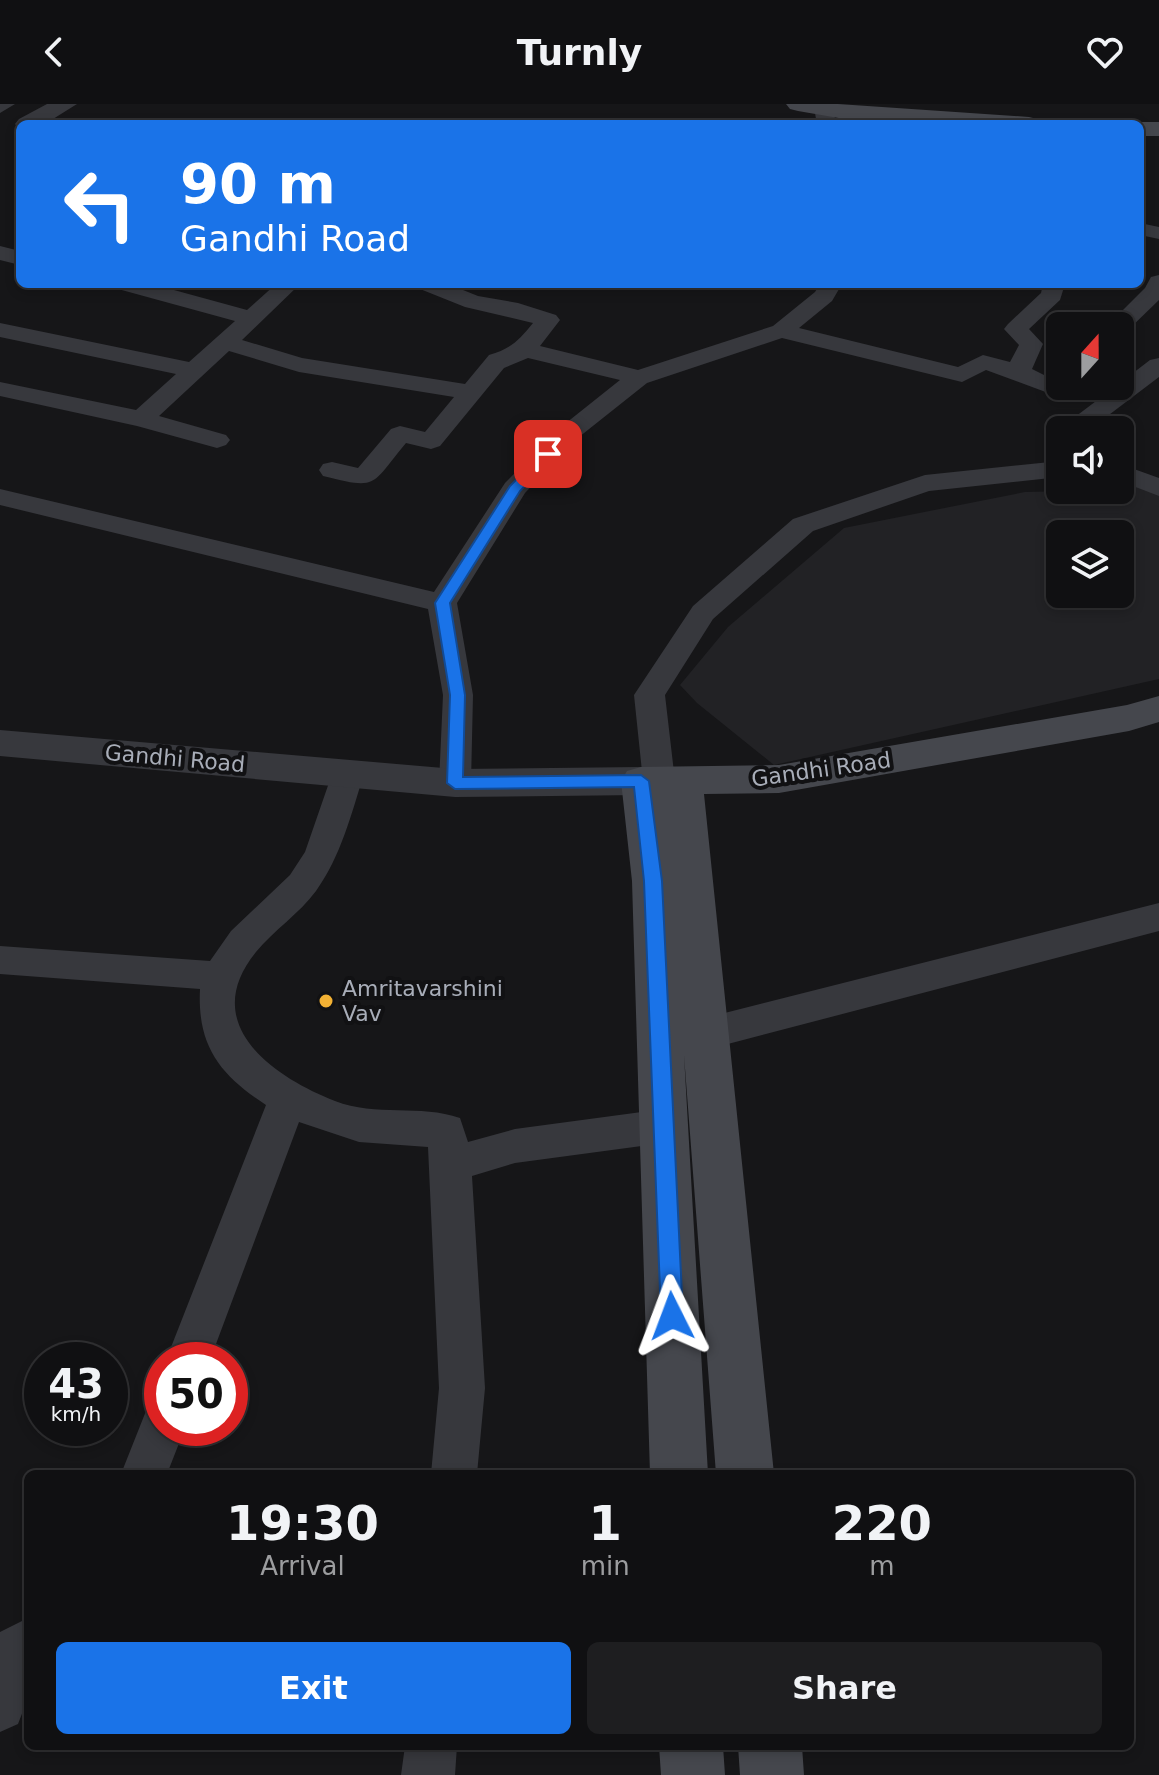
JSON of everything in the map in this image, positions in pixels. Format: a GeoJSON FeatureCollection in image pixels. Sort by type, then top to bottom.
{"type":"FeatureCollection","features":[{"type":"Feature","properties":{"kind":"main road"},"geometry":{"type":"LineString","coordinates":[[812,109],[960,120]]}},
{"type":"Feature","properties":{"kind":"main road","name":"Gandhi Road"},"geometry":{"type":"LineString","coordinates":[[661,781],[779,779],[1129,718],[1159,709]]}},
{"type":"Feature","properties":{"kind":"main road"},"geometry":{"type":"LineString","coordinates":[[661,781],[705,1034],[745,1470]]}},
{"type":"Feature","properties":{"kind":"main road"},"geometry":{"type":"LineString","coordinates":[[661,781],[653,881],[679,1470]]}},
{"type":"Feature","properties":{"kind":"main road"},"geometry":{"type":"LineString","coordinates":[[691,1750],[693,1775]]}},
{"type":"Feature","properties":{"kind":"main road"},"geometry":{"type":"LineString","coordinates":[[770,1750],[772,1775]]}},
{"type":"Feature","properties":{"kind":"street"},"geometry":{"type":"LineString","coordinates":[[0,107],[6,104]]}},
{"type":"Feature","properties":{"kind":"street"},"geometry":{"type":"LineString","coordinates":[[34,120],[65,104]]}},
{"type":"Feature","properties":{"kind":"street"},"geometry":{"type":"LineString","coordinates":[[1133,312],[1155,291],[1159,282]]}},
{"type":"Feature","properties":{"kind":"street"},"geometry":{"type":"LineString","coordinates":[[141,288],[251,318]]}},
{"type":"Feature","properties":{"kind":"street"},"geometry":{"type":"LineString","coordinates":[[141,419],[285,288]]}},
{"type":"Feature","properties":{"kind":"street"},"geometry":{"type":"LineString","coordinates":[[332,470],[364,477],[400,434],[431,441],[498,360],[506,361],[524,350],[548,320],[518,310],[473,302],[438,288]]}},
{"type":"Feature","properties":{"kind":"street"},"geometry":{"type":"LineString","coordinates":[[455,783],[458,695],[442,603],[514,489],[565,436],[638,378],[781,331],[824,296],[829,288]]}},
{"type":"Feature","properties":{"kind":"street"},"geometry":{"type":"LineString","coordinates":[[1018,372],[1031,344],[1016,329],[1052,295],[1053,288]]}},
{"type":"Feature","properties":{"kind":"street"},"geometry":{"type":"LineString","coordinates":[[0,330],[192,370]]}},
{"type":"Feature","properties":{"kind":"street"},"geometry":{"type":"LineString","coordinates":[[781,331],[962,375],[983,362],[1018,372],[1046,385]]}},
{"type":"Feature","properties":{"kind":"street"},"geometry":{"type":"LineString","coordinates":[[224,342],[299,365],[470,392]]}},
{"type":"Feature","properties":{"kind":"street"},"geometry":{"type":"LineString","coordinates":[[524,350],[638,378]]}},
{"type":"Feature","properties":{"kind":"street"},"geometry":{"type":"LineString","coordinates":[[1092,416],[1159,365]]}},
{"type":"Feature","properties":{"kind":"street"},"geometry":{"type":"LineString","coordinates":[[0,389],[141,419],[217,440]]}},
{"type":"Feature","properties":{"kind":"street"},"geometry":{"type":"LineString","coordinates":[[661,781],[649,695],[703,613],[803,525],[925,483],[1046,470]]}},
{"type":"Feature","properties":{"kind":"street"},"geometry":{"type":"LineString","coordinates":[[1134,478],[1159,488]]}},
{"type":"Feature","properties":{"kind":"street"},"geometry":{"type":"LineString","coordinates":[[0,497],[442,603]]}},
{"type":"Feature","properties":{"kind":"street","name":"Gandhi Road"},"geometry":{"type":"LineString","coordinates":[[0,743],[455,783],[661,781]]}},
{"type":"Feature","properties":{"kind":"street"},"geometry":{"type":"LineString","coordinates":[[348,774],[321,855],[302,884],[244,941],[219,976],[222,1036],[235,1058],[268,1085],[314,1110],[361,1126],[446,1130],[451,1164],[462,1388],[454,1470]]}},
{"type":"Feature","properties":{"kind":"street"},"geometry":{"type":"LineString","coordinates":[[705,1034],[1159,917]]}},
{"type":"Feature","properties":{"kind":"street"},"geometry":{"type":"LineString","coordinates":[[0,960],[219,976]]}},
{"type":"Feature","properties":{"kind":"street"},"geometry":{"type":"LineString","coordinates":[[195,1342],[289,1097]]}},
{"type":"Feature","properties":{"kind":"street"},"geometry":{"type":"LineString","coordinates":[[451,1164],[515,1146],[664,1126]]}},
{"type":"Feature","properties":{"kind":"street"},"geometry":{"type":"LineString","coordinates":[[146,1470],[155,1446]]}},
{"type":"Feature","properties":{"kind":"street"},"geometry":{"type":"LineString","coordinates":[[0,1706],[16,1651],[24,1646]]}},
{"type":"Feature","properties":{"kind":"street"},"geometry":{"type":"LineString","coordinates":[[428,1775],[431,1750]]}},
{"type":"Feature","properties":{"kind":"shaded area"},"geometry":{"type":"Polygon","coordinates":[[[1153,483],[1159,487],[1159,679],[774,765],[697,703],[680,685],[728,627],[844,528],[1025,492],[1046,492],[1046,504],[1134,504],[1134,484],[1153,483]]]}},
{"type":"Feature","properties":{"kind":"place","name":"Amritavarshini Vav"},"geometry":{"type":"Point","coordinates":[326,1001]}},
{"type":"Feature","properties":{"kind":"route"},"geometry":{"type":"LineString","coordinates":[[548,454],[514,489],[442,603],[458,695],[455,783],[641,781],[653,881],[672,1316]]}}]}
